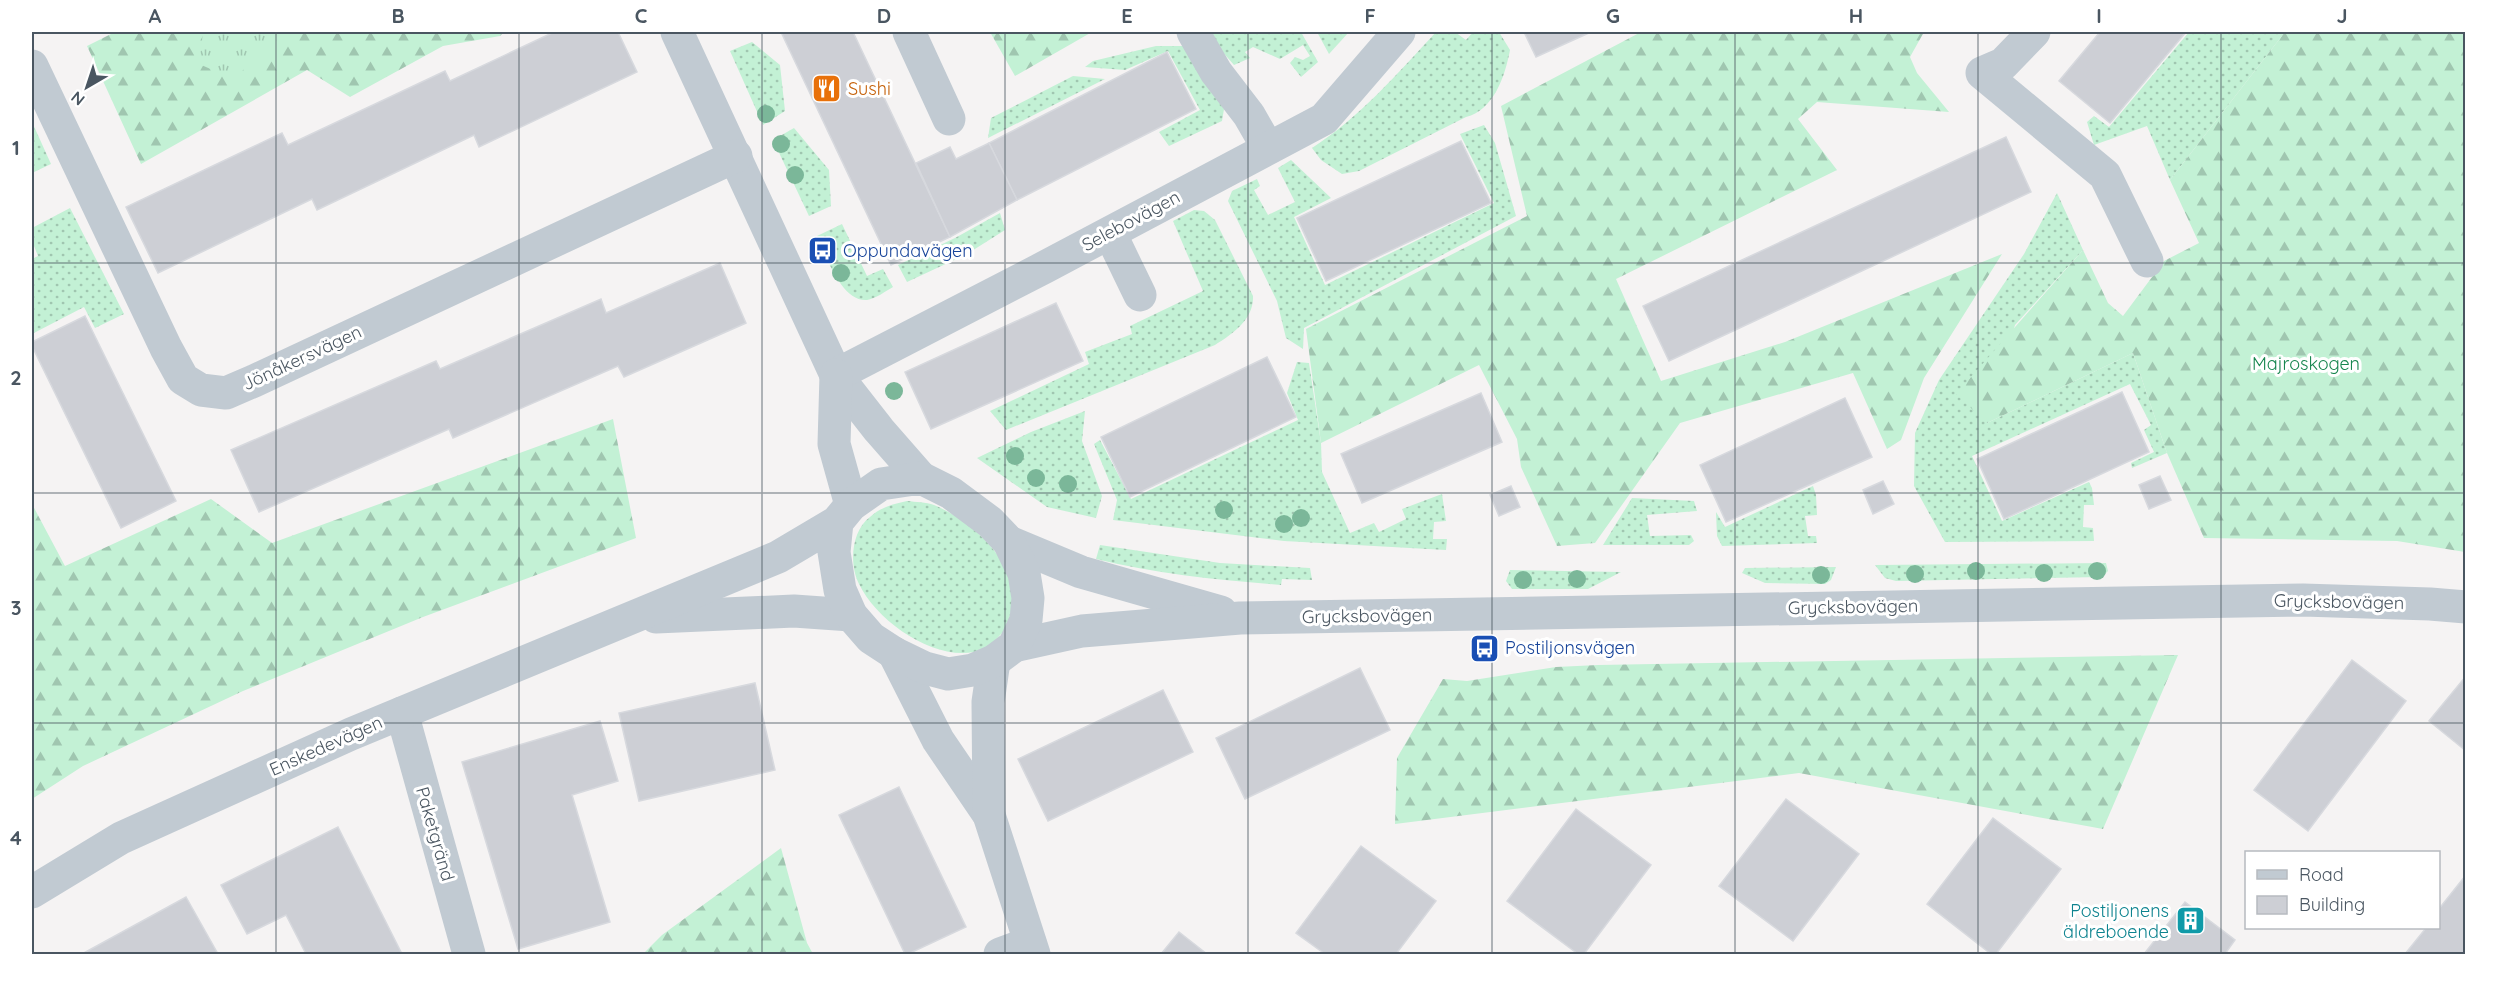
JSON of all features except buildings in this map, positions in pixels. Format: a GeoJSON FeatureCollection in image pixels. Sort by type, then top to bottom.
{"type":"FeatureCollection","features":[{"type":"Feature","properties":{"kind":"street"},"geometry":{"type":"LineString","coordinates":[[677,32],[836,375],[879,430],[921,478],[951,493],[990,522],[1009,542],[1024,573],[1028,598],[1026,620],[1004,654],[988,702],[989,815]]}},
{"type":"Feature","properties":{"kind":"street"},"geometry":{"type":"LineString","coordinates":[[909,32],[949,119]]}},
{"type":"Feature","properties":{"kind":"street"},"geometry":{"type":"LineString","coordinates":[[1193,32],[1216,72],[1249,115],[1269,148]]}},
{"type":"Feature","properties":{"kind":"street","name":"Selebovägen"},"geometry":{"type":"LineString","coordinates":[[836,375],[1110,233],[1324,118],[1399,32]]}},
{"type":"Feature","properties":{"kind":"street"},"geometry":{"type":"LineString","coordinates":[[2034,32],[2003,64],[1982,73],[2105,175],[2147,261]]}},
{"type":"Feature","properties":{"kind":"street","name":"Jönåkersvägen"},"geometry":{"type":"LineString","coordinates":[[32,66],[166,348],[183,379],[201,390],[226,393],[254,381],[736,156]]}},
{"type":"Feature","properties":{"kind":"street"},"geometry":{"type":"LineString","coordinates":[[1110,233],[1140,295]]}},
{"type":"Feature","properties":{"kind":"street"},"geometry":{"type":"LineString","coordinates":[[836,375],[834,444],[844,513],[834,552],[840,590],[851,615],[871,638],[894,653],[925,668],[948,674],[973,670],[1004,654]]}},
{"type":"Feature","properties":{"kind":"street","name":"Enskedevägen"},"geometry":{"type":"LineString","coordinates":[[32,892],[121,838],[402,713],[778,557],[844,513],[881,484],[921,478]]}},
{"type":"Feature","properties":{"kind":"street","name":"Grycksbovägen"},"geometry":{"type":"LineString","coordinates":[[1009,542],[1082,572],[1240,618]]}},
{"type":"Feature","properties":{"kind":"street","name":"Grycksbovägen"},"geometry":{"type":"LineString","coordinates":[[1004,654],[1082,631],[1240,618],[2303,600],[2466,607]]}},
{"type":"Feature","properties":{"kind":"street","name":"Enskedevägen"},"geometry":{"type":"LineString","coordinates":[[631,618],[794,610],[851,615]]}},
{"type":"Feature","properties":{"kind":"street"},"geometry":{"type":"LineString","coordinates":[[894,653],[938,740],[989,815],[1032,949],[1000,954]]}},
{"type":"Feature","properties":{"kind":"street","name":"Paketgränd"},"geometry":{"type":"LineString","coordinates":[[402,713],[469,954]]}},
{"type":"Feature","properties":{"kind":"green space"},"geometry":{"type":"Polygon","coordinates":[[[115,32],[504,32],[500,36],[443,46],[350,97],[307,70],[141,164],[87,46],[115,32]]]}},
{"type":"Feature","properties":{"kind":"green space"},"geometry":{"type":"Polygon","coordinates":[[[203,32],[273,32],[277,40],[270,52],[250,60],[236,80],[199,64],[203,32]]]}},
{"type":"Feature","properties":{"kind":"green space"},"geometry":{"type":"Polygon","coordinates":[[[990,32],[1092,32],[1015,76],[990,32]]]}},
{"type":"Feature","properties":{"kind":"green space"},"geometry":{"type":"Polygon","coordinates":[[[1213,32],[1301,32],[1318,62],[1301,77],[1290,63],[1295,57],[1303,60],[1310,56],[1303,45],[1280,59],[1253,47],[1245,52],[1250,58],[1234,65],[1213,41],[1213,32]]]}},
{"type":"Feature","properties":{"kind":"green space"},"geometry":{"type":"Polygon","coordinates":[[[1317,32],[1349,32],[1329,54],[1317,32]]]}},
{"type":"Feature","properties":{"kind":"green space"},"geometry":{"type":"Polygon","coordinates":[[[1436,32],[1455,32],[1466,40],[1473,32],[1499,32],[1510,50],[1501,81],[1491,100],[1476,113],[1359,171],[1342,174],[1321,160],[1312,148],[1362,109],[1436,32]]]}},
{"type":"Feature","properties":{"kind":"green space"},"geometry":{"type":"Polygon","coordinates":[[[1641,32],[1924,32],[1910,57],[1917,73],[1949,112],[1817,102],[1798,119],[1837,170],[1616,279],[1661,381],[1785,342],[2002,254],[1924,378],[1901,440],[1887,449],[1853,373],[1680,423],[1595,543],[1557,546],[1521,467],[1517,439],[1479,365],[1321,443],[1306,329],[1527,216],[1501,106],[1641,32]]]}},
{"type":"Feature","properties":{"kind":"green space"},"geometry":{"type":"Polygon","coordinates":[[[2189,32],[2285,32],[2170,180],[2147,126],[2094,145],[2087,122],[2094,116],[2109,127],[2189,32]]]}},
{"type":"Feature","properties":{"kind":"green space","name":"Majroskogen"},"geometry":{"type":"Polygon","coordinates":[[[2285,32],[2465,32],[2465,552],[2397,541],[2204,538],[2167,453],[2133,353],[1987,423],[1956,394],[2083,250],[2108,303],[2123,316],[2164,261],[2199,243],[2170,180],[2285,32]]]}},
{"type":"Feature","properties":{"kind":"green space"},"geometry":{"type":"Polygon","coordinates":[[[752,42],[780,65],[785,111],[763,125],[730,51],[752,42]]]}},
{"type":"Feature","properties":{"kind":"green space"},"geometry":{"type":"Polygon","coordinates":[[[1156,46],[1184,46],[1224,109],[1222,121],[1169,146],[1159,132],[1200,110],[1168,51],[1125,70],[1085,67],[1093,61],[1156,46]]]}},
{"type":"Feature","properties":{"kind":"green space"},"geometry":{"type":"Polygon","coordinates":[[[1073,76],[1105,79],[988,138],[991,118],[1073,76]]]}},
{"type":"Feature","properties":{"kind":"green space"},"geometry":{"type":"Polygon","coordinates":[[[32,122],[51,164],[32,173],[32,122]]]}},
{"type":"Feature","properties":{"kind":"green space"},"geometry":{"type":"Polygon","coordinates":[[[1484,125],[1495,143],[1516,216],[1304,328],[1303,349],[1286,338],[1277,301],[1228,201],[1232,191],[1257,179],[1260,186],[1254,190],[1268,215],[1295,202],[1278,168],[1291,160],[1331,198],[1294,217],[1325,285],[1494,203],[1460,134],[1484,125]]]}},
{"type":"Feature","properties":{"kind":"green space"},"geometry":{"type":"Polygon","coordinates":[[[794,128],[829,170],[831,206],[809,216],[773,140],[794,128]]]}},
{"type":"Feature","properties":{"kind":"green space"},"geometry":{"type":"Polygon","coordinates":[[[2057,193],[2083,250],[2015,325],[1987,423],[2133,353],[2167,453],[2132,468],[2131,463],[2154,452],[2144,430],[2151,425],[2130,384],[1972,456],[2002,521],[2089,482],[2094,505],[2084,505],[2083,527],[2093,528],[2094,541],[1945,542],[1914,486],[1915,433],[1939,380],[2024,254],[2057,193]]]}},
{"type":"Feature","properties":{"kind":"green space"},"geometry":{"type":"Polygon","coordinates":[[[70,208],[124,314],[95,328],[84,307],[32,334],[32,259],[38,256],[32,241],[32,228],[70,208]]]}},
{"type":"Feature","properties":{"kind":"green space"},"geometry":{"type":"Polygon","coordinates":[[[1194,210],[1204,211],[1215,220],[1253,296],[1250,312],[1241,325],[1215,345],[1006,430],[990,411],[1089,364],[1085,352],[1132,334],[1130,326],[1203,291],[1173,221],[1194,210]]]}},
{"type":"Feature","properties":{"kind":"green space"},"geometry":{"type":"Polygon","coordinates":[[[1000,213],[1005,230],[967,254],[907,282],[898,265],[955,238],[1000,213]]]}},
{"type":"Feature","properties":{"kind":"green space"},"geometry":{"type":"Polygon","coordinates":[[[842,224],[867,276],[883,269],[893,287],[867,300],[858,299],[849,294],[842,286],[817,236],[842,224]]]}},
{"type":"Feature","properties":{"kind":"green space"},"geometry":{"type":"Polygon","coordinates":[[[1297,362],[1309,363],[1321,443],[1322,472],[1350,533],[1374,523],[1379,532],[1406,519],[1402,509],[1442,494],[1446,521],[1434,522],[1433,539],[1447,539],[1446,550],[1284,541],[1113,520],[1117,500],[1094,444],[1100,440],[1131,499],[1298,420],[1287,393],[1297,362]]]}},
{"type":"Feature","properties":{"kind":"green space"},"geometry":{"type":"Polygon","coordinates":[[[1085,411],[1082,441],[1102,496],[1096,518],[1047,507],[977,458],[1031,432],[1085,411]]]}},
{"type":"Feature","properties":{"kind":"green space"},"geometry":{"type":"Polygon","coordinates":[[[613,419],[636,538],[423,617],[243,691],[83,766],[32,799],[32,504],[65,566],[211,499],[272,543],[613,419]]]}},
{"type":"Feature","properties":{"kind":"green space"},"geometry":{"type":"Polygon","coordinates":[[[1813,486],[1817,515],[1805,516],[1808,536],[1816,536],[1817,543],[1722,546],[1717,536],[1716,512],[1725,527],[1813,486]]]}},
{"type":"Feature","properties":{"kind":"green space"},"geometry":{"type":"Polygon","coordinates":[[[1632,498],[1694,501],[1697,511],[1647,515],[1650,536],[1691,535],[1694,541],[1689,545],[1603,545],[1632,498]]]}},
{"type":"Feature","properties":{"kind":"green space"},"geometry":{"type":"Polygon","coordinates":[[[907,501],[934,505],[964,522],[979,534],[1002,561],[1009,577],[1012,594],[1011,611],[1003,632],[982,649],[958,653],[924,644],[892,624],[867,598],[859,584],[853,558],[859,531],[864,523],[878,511],[907,501]]]}},
{"type":"Feature","properties":{"kind":"green space"},"geometry":{"type":"Polygon","coordinates":[[[1100,545],[1220,563],[1310,568],[1312,580],[1282,579],[1281,585],[1211,579],[1165,572],[1096,559],[1100,545]]]}},
{"type":"Feature","properties":{"kind":"green space"},"geometry":{"type":"Polygon","coordinates":[[[2106,563],[2108,571],[2102,577],[1896,581],[1885,578],[1875,565],[2106,563]]]}},
{"type":"Feature","properties":{"kind":"green space"},"geometry":{"type":"Polygon","coordinates":[[[1836,567],[1831,580],[1825,584],[1765,583],[1742,573],[1745,568],[1836,567]]]}},
{"type":"Feature","properties":{"kind":"green space"},"geometry":{"type":"Polygon","coordinates":[[[1510,570],[1621,572],[1588,589],[1512,589],[1506,581],[1510,570]]]}},
{"type":"Feature","properties":{"kind":"green space"},"geometry":{"type":"Polygon","coordinates":[[[2178,655],[2103,829],[1799,773],[1395,824],[1397,758],[1443,679],[1467,681],[1556,667],[1598,665],[2178,655]]]}},
{"type":"Feature","properties":{"kind":"green space"},"geometry":{"type":"Polygon","coordinates":[[[781,848],[807,943],[813,954],[643,954],[662,935],[781,848]]]}},
{"type":"Feature","properties":{"kind":"place","name":"Sushi"},"geometry":{"type":"Point","coordinates":[827,89]}},
{"type":"Feature","properties":{"kind":"place","name":"Oppundavägen"},"geometry":{"type":"Point","coordinates":[822,251]}},
{"type":"Feature","properties":{"kind":"place","name":"Postiljonsvägen"},"geometry":{"type":"Point","coordinates":[1484,648]}},
{"type":"Feature","properties":{"kind":"place","name":"Postiljonens äldreboende"},"geometry":{"type":"Point","coordinates":[2190,921]}}]}
